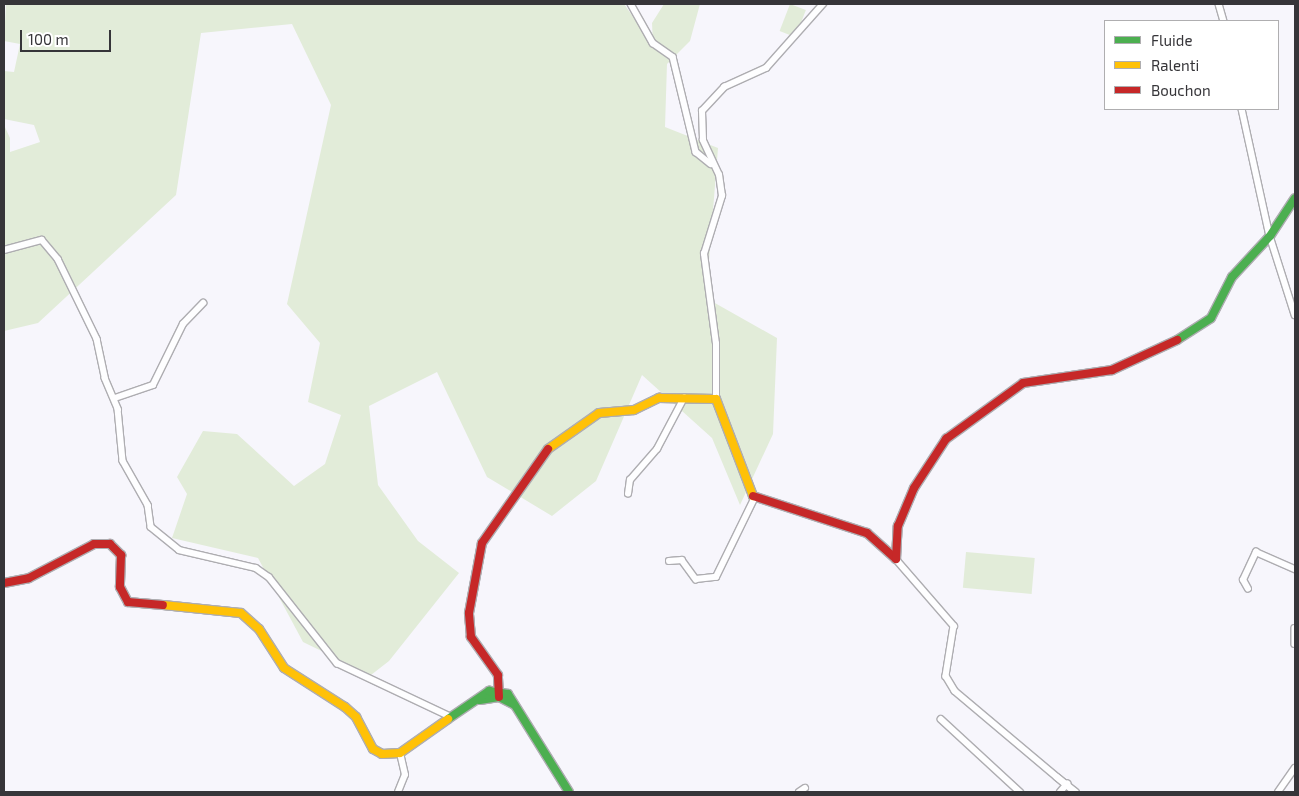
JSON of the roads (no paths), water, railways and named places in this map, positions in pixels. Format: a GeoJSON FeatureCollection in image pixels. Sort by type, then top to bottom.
{"type":"FeatureCollection","features":[{"type":"Feature","properties":{"kind":"street"},"geometry":{"type":"LineString","coordinates":[[631,4],[654,43],[673,56],[696,152],[713,165]]}},
{"type":"Feature","properties":{"kind":"street"},"geometry":{"type":"LineString","coordinates":[[669,561],[682,560],[696,579],[716,577],[754,499],[716,399],[716,344],[704,254],[720,212],[719,175],[703,140],[702,111],[724,87],[766,68],[823,4]]}},
{"type":"Feature","properties":{"kind":"street"},"geometry":{"type":"LineString","coordinates":[[1220,4],[1224,20]]}},
{"type":"Feature","properties":{"kind":"street"},"geometry":{"type":"LineString","coordinates":[[1242,110],[1270,236],[1295,315]]}},
{"type":"Feature","properties":{"kind":"street"},"geometry":{"type":"LineString","coordinates":[[896,559],[898,526],[914,488],[946,439],[1023,383],[1112,370],[1158,352],[1211,318],[1232,277],[1270,236],[1295,198]]}},
{"type":"Feature","properties":{"kind":"street"},"geometry":{"type":"LineString","coordinates":[[4,250],[30,241],[48,245],[90,323],[115,398],[123,461],[148,506],[151,527],[165,541],[201,559],[256,568],[269,577],[337,663],[452,717]]}},
{"type":"Feature","properties":{"kind":"street"},"geometry":{"type":"LineString","coordinates":[[115,398],[152,385],[183,324],[203,303]]}},
{"type":"Feature","properties":{"kind":"street"},"geometry":{"type":"LineString","coordinates":[[628,494],[630,480],[657,449],[684,398]]}},
{"type":"Feature","properties":{"kind":"street"},"geometry":{"type":"LineString","coordinates":[[569,792],[523,715],[499,693],[494,663],[471,637],[469,613],[484,538],[497,526],[553,443],[600,413],[634,410],[650,399],[716,399]]}},
{"type":"Feature","properties":{"kind":"street"},"geometry":{"type":"LineString","coordinates":[[754,499],[866,533],[896,559],[954,626],[946,666],[949,683],[1076,792]]}},
{"type":"Feature","properties":{"kind":"street"},"geometry":{"type":"LineString","coordinates":[[4,583],[29,578],[94,544],[110,544],[121,555],[120,587],[128,602],[241,613],[259,629],[284,668],[356,717],[374,749],[382,754],[400,753],[473,703],[499,693]]}},
{"type":"Feature","properties":{"kind":"street"},"geometry":{"type":"LineString","coordinates":[[1248,589],[1243,580],[1256,552],[1295,569]]}},
{"type":"Feature","properties":{"kind":"street"},"geometry":{"type":"LineString","coordinates":[[1295,628],[1295,644]]}},
{"type":"Feature","properties":{"kind":"street"},"geometry":{"type":"LineString","coordinates":[[941,719],[1020,792]]}},
{"type":"Feature","properties":{"kind":"street"},"geometry":{"type":"LineString","coordinates":[[398,792],[405,775],[400,753]]}},
{"type":"Feature","properties":{"kind":"street"},"geometry":{"type":"LineString","coordinates":[[1278,792],[1295,768]]}},
{"type":"Feature","properties":{"kind":"street"},"geometry":{"type":"LineString","coordinates":[[1060,792],[1066,784]]}},
{"type":"Feature","properties":{"kind":"street"},"geometry":{"type":"LineString","coordinates":[[799,792],[805,788]]}}]}
